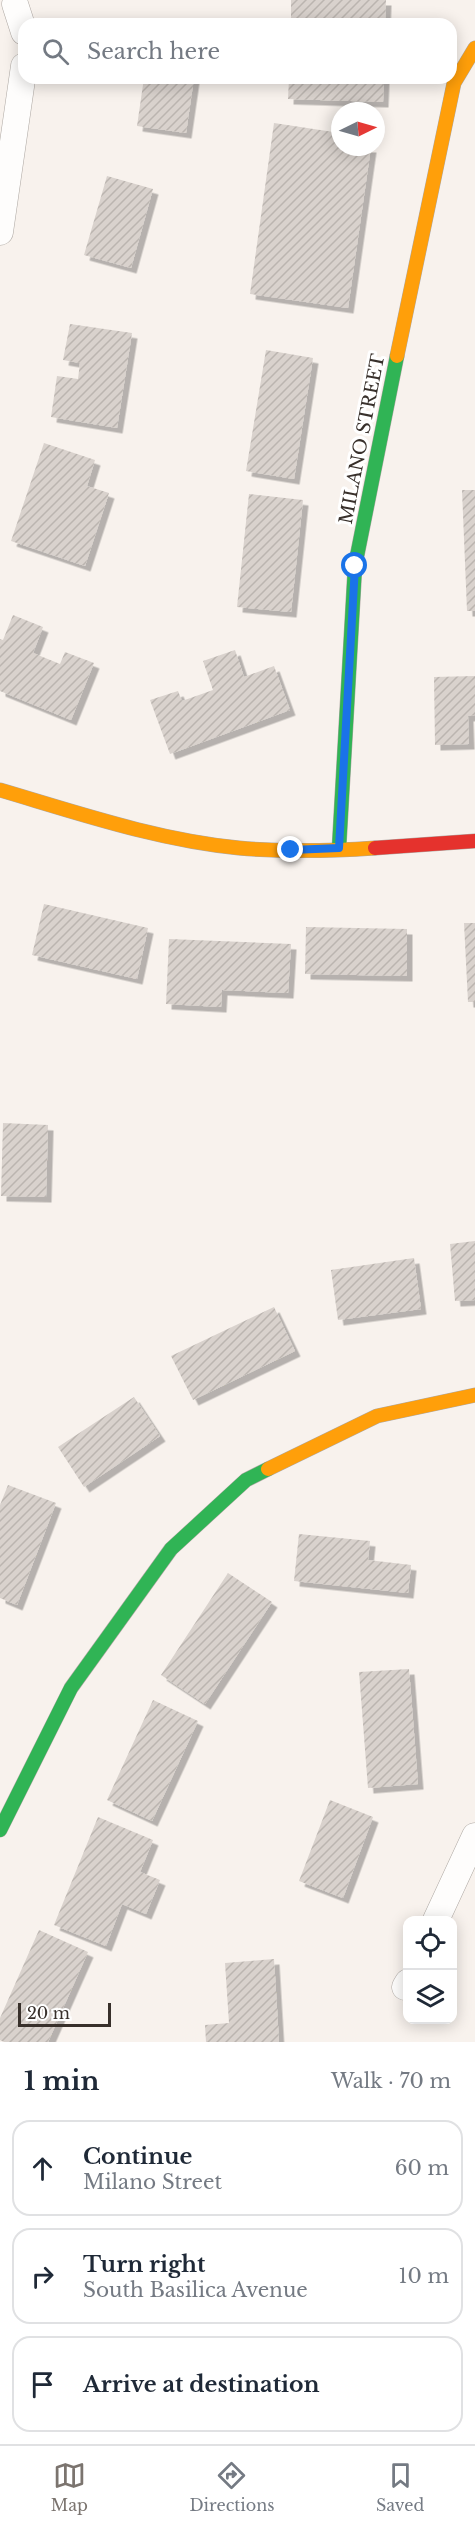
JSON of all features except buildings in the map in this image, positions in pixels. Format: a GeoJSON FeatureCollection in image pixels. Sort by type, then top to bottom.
{"type":"FeatureCollection","features":[{"type":"Feature","properties":{"kind":"street"},"geometry":{"type":"LineString","coordinates":[[15,4],[20,18]]}},
{"type":"Feature","properties":{"kind":"street","name":"MILANO STREET"},"geometry":{"type":"LineString","coordinates":[[457,78],[475,48]]}},
{"type":"Feature","properties":{"kind":"street"},"geometry":{"type":"LineString","coordinates":[[0,232],[21,84]]}},
{"type":"Feature","properties":{"kind":"street","name":"MILANO STREET"},"geometry":{"type":"LineString","coordinates":[[339,848],[355,566],[454,84]]}},
{"type":"Feature","properties":{"kind":"street"},"geometry":{"type":"LineString","coordinates":[[0,790],[154,835],[239,848],[339,848],[475,840]]}},
{"type":"Feature","properties":{"kind":"street"},"geometry":{"type":"LineString","coordinates":[[0,1830],[71,1688],[171,1548],[246,1480],[377,1416],[475,1395]]}},
{"type":"Feature","properties":{"kind":"street"},"geometry":{"type":"LineString","coordinates":[[438,1916],[475,1836]]}},
{"type":"Feature","properties":{"kind":"traffic: fast"},"geometry":{"type":"LineString","coordinates":[[339,848],[355,566],[397,356]]}},
{"type":"Feature","properties":{"kind":"traffic: fast"},"geometry":{"type":"LineString","coordinates":[[0,1830],[71,1688],[171,1549],[246,1480],[268,1469]]}},
{"type":"Feature","properties":{"kind":"traffic: slow"},"geometry":{"type":"LineString","coordinates":[[457,78],[475,48]]}},
{"type":"Feature","properties":{"kind":"traffic: slow"},"geometry":{"type":"LineString","coordinates":[[397,356],[454,84]]}},
{"type":"Feature","properties":{"kind":"traffic: slow"},"geometry":{"type":"LineString","coordinates":[[0,790],[118,825],[208,844],[290,851],[375,848]]}},
{"type":"Feature","properties":{"kind":"traffic: slow"},"geometry":{"type":"LineString","coordinates":[[268,1469],[377,1416],[475,1395]]}},
{"type":"Feature","properties":{"kind":"traffic: jam"},"geometry":{"type":"LineString","coordinates":[[375,848],[475,841]]}},
{"type":"Feature","properties":{"kind":"route"},"geometry":{"type":"LineString","coordinates":[[291,850],[339,848],[355,566]]}}]}
